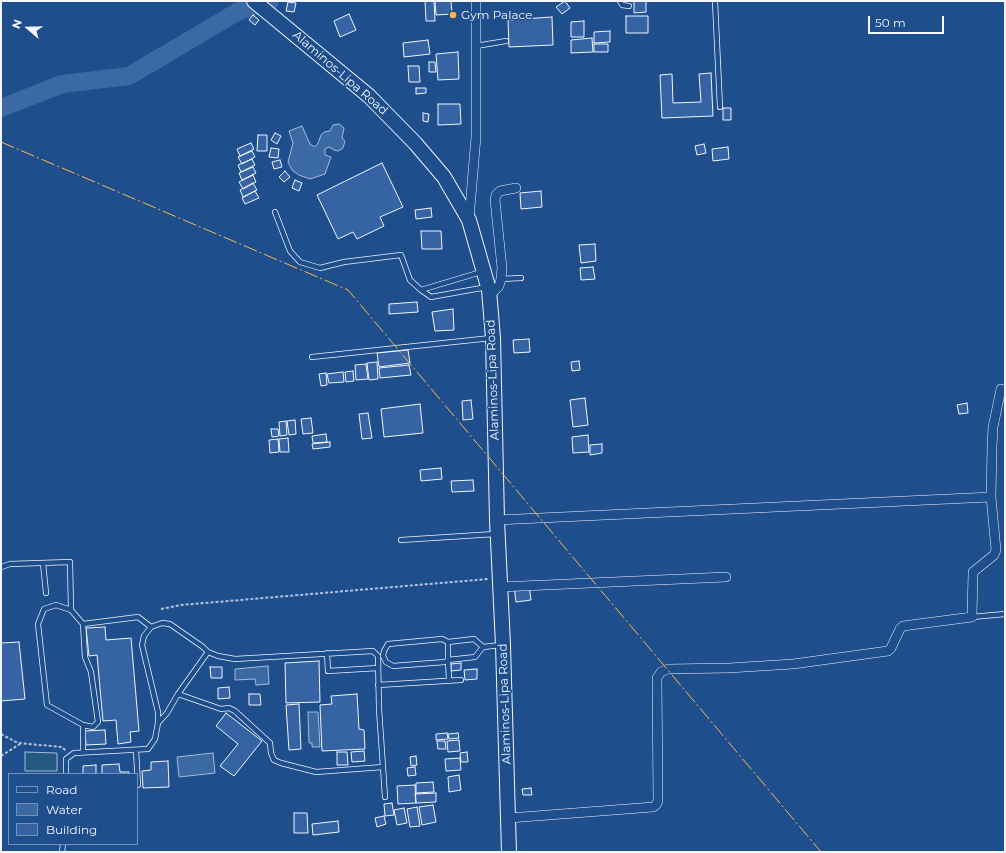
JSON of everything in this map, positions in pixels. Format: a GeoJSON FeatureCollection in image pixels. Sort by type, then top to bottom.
{"type":"FeatureCollection","features":[{"type":"Feature","properties":{"kind":"main road","name":"Alaminos-Lipa Road"},"geometry":{"type":"LineString","coordinates":[[254,1],[369,96],[415,143],[444,177],[469,220],[488,292],[494,338],[497,520],[503,645],[509,852]]}},
{"type":"Feature","properties":{"kind":"street"},"geometry":{"type":"LineString","coordinates":[[469,220],[476,137],[476,1]]}},
{"type":"Feature","properties":{"kind":"street"},"geometry":{"type":"LineString","coordinates":[[488,292],[499,286],[502,268],[495,200],[496,195],[500,191],[516,188]]}},
{"type":"Feature","properties":{"kind":"street"},"geometry":{"type":"LineString","coordinates":[[509,818],[653,807],[656,805],[658,801],[657,678],[661,672],[668,669],[729,668],[793,664],[888,650],[891,648],[903,626],[972,617],[973,572],[995,553],[991,497],[993,427],[1001,389]]}},
{"type":"Feature","properties":{"kind":"street"},"geometry":{"type":"LineString","coordinates":[[497,520],[991,497]]}},
{"type":"Feature","properties":{"kind":"street"},"geometry":{"type":"LineString","coordinates":[[500,583],[726,577]]}},
{"type":"Feature","properties":{"kind":"lane"},"geometry":{"type":"LineString","coordinates":[[620,1],[622,5],[629,6]]}},
{"type":"Feature","properties":{"kind":"lane"},"geometry":{"type":"LineString","coordinates":[[715,1],[720,107]]}},
{"type":"Feature","properties":{"kind":"lane"},"geometry":{"type":"LineString","coordinates":[[476,46],[506,41]]}},
{"type":"Feature","properties":{"kind":"lane"},"geometry":{"type":"LineString","coordinates":[[275,212],[290,252],[300,262],[320,268],[344,262],[401,255],[410,280],[431,297],[488,292]]}},
{"type":"Feature","properties":{"kind":"lane"},"geometry":{"type":"LineString","coordinates":[[421,290],[483,271]]}},
{"type":"Feature","properties":{"kind":"lane"},"geometry":{"type":"LineString","coordinates":[[501,279],[521,278]]}},
{"type":"Feature","properties":{"kind":"lane"},"geometry":{"type":"LineString","coordinates":[[312,357],[494,338]]}},
{"type":"Feature","properties":{"kind":"lane"},"geometry":{"type":"LineString","coordinates":[[401,540],[498,534]]}},
{"type":"Feature","properties":{"kind":"lane"},"geometry":{"type":"LineString","coordinates":[[1,567],[10,564],[70,562],[71,610]]}},
{"type":"Feature","properties":{"kind":"lane"},"geometry":{"type":"LineString","coordinates":[[43,563],[46,593]]}},
{"type":"Feature","properties":{"kind":"lane"},"geometry":{"type":"LineString","coordinates":[[56,605],[71,610],[83,624],[85,657],[91,672],[98,722],[93,727],[83,725],[47,705],[38,624],[44,609],[56,605]]}},
{"type":"Feature","properties":{"kind":"lane"},"geometry":{"type":"LineString","coordinates":[[972,617],[1005,614]]}},
{"type":"Feature","properties":{"kind":"lane"},"geometry":{"type":"LineString","coordinates":[[83,624],[138,617],[150,627]]}},
{"type":"Feature","properties":{"kind":"lane"},"geometry":{"type":"LineString","coordinates":[[66,773],[66,759],[74,753],[148,749],[155,739],[158,723],[158,712],[142,645],[144,636],[150,627],[162,623],[170,624],[208,652],[218,656],[235,659],[373,651],[393,666],[441,663],[448,660],[475,657],[484,647],[503,645]]}},
{"type":"Feature","properties":{"kind":"lane"},"geometry":{"type":"LineString","coordinates":[[385,797],[378,685],[380,656],[388,644],[439,640],[445,640],[448,642],[474,639],[484,647]]}},
{"type":"Feature","properties":{"kind":"lane"},"geometry":{"type":"LineString","coordinates":[[448,642],[448,680]]}},
{"type":"Feature","properties":{"kind":"lane"},"geometry":{"type":"LineString","coordinates":[[158,723],[167,713],[178,694],[208,652]]}},
{"type":"Feature","properties":{"kind":"lane"},"geometry":{"type":"LineString","coordinates":[[327,653],[328,671],[378,668]]}},
{"type":"Feature","properties":{"kind":"lane"},"geometry":{"type":"LineString","coordinates":[[378,685],[461,680]]}},
{"type":"Feature","properties":{"kind":"lane"},"geometry":{"type":"LineString","coordinates":[[178,694],[221,709],[229,708],[235,711],[270,743],[271,753],[274,760],[281,763],[316,772],[383,767]]}},
{"type":"Feature","properties":{"kind":"lane"},"geometry":{"type":"LineString","coordinates":[[83,725],[83,752]]}},
{"type":"Feature","properties":{"kind":"lane"},"geometry":{"type":"LineString","coordinates":[[136,750],[137,773]]}},
{"type":"Feature","properties":{"kind":"path"},"geometry":{"type":"LineString","coordinates":[[161,609],[181,605],[500,583]]}},
{"type":"Feature","properties":{"kind":"path"},"geometry":{"type":"LineString","coordinates":[[1,734],[21,744],[62,747],[71,756]]}},
{"type":"Feature","properties":{"kind":"path"},"geometry":{"type":"LineString","coordinates":[[1,756],[21,744]]}},
{"type":"Feature","properties":{"kind":"shaded area"},"geometry":{"type":"Polygon","coordinates":[[[25,752],[57,753],[57,771],[25,771],[25,752]]]}},
{"type":"Feature","properties":{"kind":"water"},"geometry":{"type":"Polygon","coordinates":[[[339,124],[344,128],[342,138],[345,141],[343,148],[338,151],[329,147],[325,149],[325,155],[331,157],[325,174],[310,179],[299,175],[292,170],[288,162],[293,143],[289,131],[302,126],[310,144],[315,147],[324,132],[330,131],[333,125],[339,124]]]}},
{"type":"Feature","properties":{"kind":"water"},"geometry":{"type":"Polygon","coordinates":[[[268,666],[269,684],[256,685],[255,679],[235,680],[235,669],[268,666]]]}},
{"type":"Feature","properties":{"kind":"water"},"geometry":{"type":"Polygon","coordinates":[[[308,712],[318,712],[320,747],[312,747],[312,743],[309,743],[308,712]]]}},
{"type":"Feature","properties":{"kind":"water"},"geometry":{"type":"Polygon","coordinates":[[[213,753],[215,773],[179,777],[177,757],[213,753]]]}},
{"type":"Feature","properties":{"kind":"building"},"geometry":{"type":"Polygon","coordinates":[[[425,1],[434,1],[435,21],[426,21],[425,1]]]}},
{"type":"Feature","properties":{"kind":"building"},"geometry":{"type":"Polygon","coordinates":[[[435,1],[451,1],[452,14],[436,15],[435,1]]]}},
{"type":"Feature","properties":{"kind":"building"},"geometry":{"type":"Polygon","coordinates":[[[565,1],[570,8],[562,14],[556,7],[565,1]]]}},
{"type":"Feature","properties":{"kind":"building"},"geometry":{"type":"Polygon","coordinates":[[[634,1],[646,1],[646,12],[634,13],[634,1]]]}},
{"type":"Feature","properties":{"kind":"building"},"geometry":{"type":"Polygon","coordinates":[[[288,2],[296,3],[294,12],[286,11],[288,2]]]}},
{"type":"Feature","properties":{"kind":"building"},"geometry":{"type":"Polygon","coordinates":[[[349,14],[356,30],[340,37],[334,21],[349,14]]]}},
{"type":"Feature","properties":{"kind":"building"},"geometry":{"type":"Polygon","coordinates":[[[253,15],[259,20],[255,25],[249,20],[253,15]]]}},
{"type":"Feature","properties":{"kind":"building"},"geometry":{"type":"Polygon","coordinates":[[[626,16],[648,16],[648,33],[626,33],[626,16]]]}},
{"type":"Feature","properties":{"kind":"building"},"geometry":{"type":"Polygon","coordinates":[[[552,17],[553,45],[509,47],[508,20],[552,17]]]}},
{"type":"Feature","properties":{"kind":"building"},"geometry":{"type":"Polygon","coordinates":[[[584,21],[584,37],[571,37],[571,22],[584,21]]]}},
{"type":"Feature","properties":{"kind":"building"},"geometry":{"type":"Polygon","coordinates":[[[610,31],[610,42],[594,43],[594,32],[610,31]]]}},
{"type":"Feature","properties":{"kind":"building"},"geometry":{"type":"Polygon","coordinates":[[[592,38],[593,52],[571,53],[571,40],[592,38]]]}},
{"type":"Feature","properties":{"kind":"building"},"geometry":{"type":"Polygon","coordinates":[[[428,40],[430,54],[404,57],[403,43],[428,40]]]}},
{"type":"Feature","properties":{"kind":"building"},"geometry":{"type":"Polygon","coordinates":[[[594,44],[608,44],[608,52],[594,52],[594,44]]]}},
{"type":"Feature","properties":{"kind":"building"},"geometry":{"type":"Polygon","coordinates":[[[458,52],[459,79],[438,80],[436,54],[458,52]]]}},
{"type":"Feature","properties":{"kind":"building"},"geometry":{"type":"Polygon","coordinates":[[[429,62],[435,62],[436,72],[429,72],[429,62]]]}},
{"type":"Feature","properties":{"kind":"building"},"geometry":{"type":"Polygon","coordinates":[[[408,66],[419,66],[420,82],[409,82],[408,66]]]}},
{"type":"Feature","properties":{"kind":"building"},"geometry":{"type":"Polygon","coordinates":[[[711,73],[713,116],[662,118],[660,75],[672,74],[673,103],[701,102],[699,74],[711,73]]]}},
{"type":"Feature","properties":{"kind":"building"},"geometry":{"type":"Polygon","coordinates":[[[416,88],[426,88],[426,93],[416,94],[416,88]]]}},
{"type":"Feature","properties":{"kind":"building"},"geometry":{"type":"Polygon","coordinates":[[[438,104],[460,104],[461,124],[438,125],[438,104]]]}},
{"type":"Feature","properties":{"kind":"building"},"geometry":{"type":"Polygon","coordinates":[[[723,108],[731,108],[731,120],[723,120],[723,108]]]}},
{"type":"Feature","properties":{"kind":"building"},"geometry":{"type":"Polygon","coordinates":[[[423,113],[429,114],[428,122],[423,121],[423,113]]]}},
{"type":"Feature","properties":{"kind":"building"},"geometry":{"type":"Polygon","coordinates":[[[275,133],[281,136],[277,144],[271,140],[275,133]]]}},
{"type":"Feature","properties":{"kind":"building"},"geometry":{"type":"Polygon","coordinates":[[[258,135],[267,135],[267,151],[257,151],[258,135]]]}},
{"type":"Feature","properties":{"kind":"building"},"geometry":{"type":"Polygon","coordinates":[[[251,143],[254,149],[240,156],[237,149],[251,143]]]}},
{"type":"Feature","properties":{"kind":"building"},"geometry":{"type":"Polygon","coordinates":[[[704,144],[706,153],[697,155],[695,146],[704,144]]]}},
{"type":"Feature","properties":{"kind":"building"},"geometry":{"type":"Polygon","coordinates":[[[728,147],[729,159],[713,161],[712,149],[728,147]]]}},
{"type":"Feature","properties":{"kind":"building"},"geometry":{"type":"Polygon","coordinates":[[[271,148],[279,149],[278,158],[269,157],[271,148]]]}},
{"type":"Feature","properties":{"kind":"building"},"geometry":{"type":"Polygon","coordinates":[[[252,151],[255,157],[242,164],[238,157],[252,151]]]}},
{"type":"Feature","properties":{"kind":"building"},"geometry":{"type":"Polygon","coordinates":[[[252,159],[255,165],[241,172],[238,165],[252,159]]]}},
{"type":"Feature","properties":{"kind":"building"},"geometry":{"type":"Polygon","coordinates":[[[280,160],[282,167],[274,169],[272,162],[280,160]]]}},
{"type":"Feature","properties":{"kind":"building"},"geometry":{"type":"Polygon","coordinates":[[[382,163],[403,207],[380,217],[384,226],[357,239],[353,232],[338,239],[317,195],[382,163]]]}},
{"type":"Feature","properties":{"kind":"building"},"geometry":{"type":"Polygon","coordinates":[[[253,167],[256,173],[242,180],[239,173],[253,167]]]}},
{"type":"Feature","properties":{"kind":"building"},"geometry":{"type":"Polygon","coordinates":[[[285,171],[290,177],[284,182],[279,177],[285,171]]]}},
{"type":"Feature","properties":{"kind":"building"},"geometry":{"type":"Polygon","coordinates":[[[253,175],[256,182],[243,189],[239,182],[253,175]]]}},
{"type":"Feature","properties":{"kind":"building"},"geometry":{"type":"Polygon","coordinates":[[[295,180],[302,183],[299,191],[292,188],[295,180]]]}},
{"type":"Feature","properties":{"kind":"building"},"geometry":{"type":"Polygon","coordinates":[[[253,183],[257,190],[243,197],[240,190],[253,183]]]}},
{"type":"Feature","properties":{"kind":"building"},"geometry":{"type":"Polygon","coordinates":[[[255,191],[259,198],[245,204],[242,198],[255,191]]]}},
{"type":"Feature","properties":{"kind":"building"},"geometry":{"type":"Polygon","coordinates":[[[541,191],[542,207],[521,209],[520,193],[541,191]]]}},
{"type":"Feature","properties":{"kind":"building"},"geometry":{"type":"Polygon","coordinates":[[[431,208],[432,217],[416,219],[415,210],[431,208]]]}},
{"type":"Feature","properties":{"kind":"building"},"geometry":{"type":"Polygon","coordinates":[[[421,231],[441,231],[442,249],[422,249],[421,231]]]}},
{"type":"Feature","properties":{"kind":"building"},"geometry":{"type":"Polygon","coordinates":[[[595,244],[596,261],[581,263],[579,245],[595,244]]]}},
{"type":"Feature","properties":{"kind":"building"},"geometry":{"type":"Polygon","coordinates":[[[593,267],[595,279],[581,280],[580,268],[593,267]]]}},
{"type":"Feature","properties":{"kind":"building"},"geometry":{"type":"Polygon","coordinates":[[[417,302],[418,312],[389,314],[389,304],[417,302]]]}},
{"type":"Feature","properties":{"kind":"building"},"geometry":{"type":"Polygon","coordinates":[[[453,309],[454,330],[435,331],[432,312],[453,309]]]}},
{"type":"Feature","properties":{"kind":"building"},"geometry":{"type":"Polygon","coordinates":[[[529,339],[530,352],[514,353],[513,340],[529,339]]]}},
{"type":"Feature","properties":{"kind":"building"},"geometry":{"type":"Polygon","coordinates":[[[408,350],[410,363],[379,367],[377,353],[408,350]]]}},
{"type":"Feature","properties":{"kind":"building"},"geometry":{"type":"Polygon","coordinates":[[[579,361],[580,370],[572,371],[571,362],[579,361]]]}},
{"type":"Feature","properties":{"kind":"building"},"geometry":{"type":"Polygon","coordinates":[[[377,362],[378,379],[369,380],[367,363],[377,362]]]}},
{"type":"Feature","properties":{"kind":"building"},"geometry":{"type":"Polygon","coordinates":[[[366,364],[368,379],[356,380],[355,365],[366,364]]]}},
{"type":"Feature","properties":{"kind":"building"},"geometry":{"type":"Polygon","coordinates":[[[409,365],[411,375],[380,378],[379,368],[409,365]]]}},
{"type":"Feature","properties":{"kind":"building"},"geometry":{"type":"Polygon","coordinates":[[[353,371],[354,381],[346,382],[345,372],[353,371]]]}},
{"type":"Feature","properties":{"kind":"building"},"geometry":{"type":"Polygon","coordinates":[[[343,372],[344,382],[329,383],[327,374],[343,372]]]}},
{"type":"Feature","properties":{"kind":"building"},"geometry":{"type":"Polygon","coordinates":[[[326,373],[327,385],[321,386],[319,374],[326,373]]]}},
{"type":"Feature","properties":{"kind":"building"},"geometry":{"type":"Polygon","coordinates":[[[585,398],[588,425],[573,427],[570,400],[585,398]]]}},
{"type":"Feature","properties":{"kind":"building"},"geometry":{"type":"Polygon","coordinates":[[[471,400],[473,419],[463,420],[462,401],[471,400]]]}},
{"type":"Feature","properties":{"kind":"building"},"geometry":{"type":"Polygon","coordinates":[[[967,403],[968,413],[959,414],[957,405],[967,403]]]}},
{"type":"Feature","properties":{"kind":"building"},"geometry":{"type":"Polygon","coordinates":[[[420,404],[423,433],[384,437],[381,409],[420,404]]]}},
{"type":"Feature","properties":{"kind":"building"},"geometry":{"type":"Polygon","coordinates":[[[368,413],[372,438],[362,439],[359,414],[368,413]]]}},
{"type":"Feature","properties":{"kind":"building"},"geometry":{"type":"Polygon","coordinates":[[[311,418],[313,433],[303,434],[301,419],[311,418]]]}},
{"type":"Feature","properties":{"kind":"building"},"geometry":{"type":"Polygon","coordinates":[[[295,420],[296,434],[289,435],[287,421],[295,420]]]}},
{"type":"Feature","properties":{"kind":"building"},"geometry":{"type":"Polygon","coordinates":[[[286,421],[287,435],[280,436],[279,422],[286,421]]]}},
{"type":"Feature","properties":{"kind":"building"},"geometry":{"type":"Polygon","coordinates":[[[271,429],[278,429],[279,436],[272,437],[271,429]]]}},
{"type":"Feature","properties":{"kind":"building"},"geometry":{"type":"Polygon","coordinates":[[[326,434],[327,442],[313,443],[312,436],[326,434]]]}},
{"type":"Feature","properties":{"kind":"building"},"geometry":{"type":"Polygon","coordinates":[[[588,435],[589,452],[573,453],[572,437],[588,435]]]}},
{"type":"Feature","properties":{"kind":"building"},"geometry":{"type":"Polygon","coordinates":[[[288,438],[289,452],[280,452],[279,439],[288,438]]]}},
{"type":"Feature","properties":{"kind":"building"},"geometry":{"type":"Polygon","coordinates":[[[278,439],[279,452],[270,453],[269,440],[278,439]]]}},
{"type":"Feature","properties":{"kind":"building"},"geometry":{"type":"Polygon","coordinates":[[[330,442],[330,447],[313,449],[312,444],[330,442]]]}},
{"type":"Feature","properties":{"kind":"building"},"geometry":{"type":"Polygon","coordinates":[[[602,444],[602,453],[590,455],[590,445],[602,444]]]}},
{"type":"Feature","properties":{"kind":"building"},"geometry":{"type":"Polygon","coordinates":[[[441,468],[442,479],[421,481],[420,470],[441,468]]]}},
{"type":"Feature","properties":{"kind":"building"},"geometry":{"type":"Polygon","coordinates":[[[473,480],[474,491],[452,492],[451,481],[473,480]]]}},
{"type":"Feature","properties":{"kind":"building"},"geometry":{"type":"Polygon","coordinates":[[[529,585],[531,600],[516,602],[514,586],[529,585]]]}},
{"type":"Feature","properties":{"kind":"building"},"geometry":{"type":"Polygon","coordinates":[[[105,627],[106,640],[131,638],[139,731],[130,732],[131,742],[118,744],[116,720],[103,721],[97,655],[89,656],[86,628],[105,627]]]}},
{"type":"Feature","properties":{"kind":"building"},"geometry":{"type":"Polygon","coordinates":[[[19,642],[25,699],[1,701],[1,643],[19,642]]]}},
{"type":"Feature","properties":{"kind":"building"},"geometry":{"type":"Polygon","coordinates":[[[319,661],[320,702],[286,703],[285,663],[319,661]]]}},
{"type":"Feature","properties":{"kind":"building"},"geometry":{"type":"Polygon","coordinates":[[[461,663],[461,670],[451,671],[451,664],[461,663]]]}},
{"type":"Feature","properties":{"kind":"building"},"geometry":{"type":"Polygon","coordinates":[[[210,667],[222,667],[222,678],[211,678],[210,667]]]}},
{"type":"Feature","properties":{"kind":"building"},"geometry":{"type":"Polygon","coordinates":[[[477,669],[477,679],[465,680],[464,670],[477,669]]]}},
{"type":"Feature","properties":{"kind":"building"},"geometry":{"type":"Polygon","coordinates":[[[229,687],[230,698],[218,699],[218,688],[229,687]]]}},
{"type":"Feature","properties":{"kind":"building"},"geometry":{"type":"Polygon","coordinates":[[[249,694],[260,694],[261,705],[249,705],[249,694]]]}},
{"type":"Feature","properties":{"kind":"building"},"geometry":{"type":"Polygon","coordinates":[[[357,694],[359,729],[364,730],[365,749],[322,751],[320,705],[332,704],[331,696],[357,694]]]}},
{"type":"Feature","properties":{"kind":"building"},"geometry":{"type":"Polygon","coordinates":[[[299,704],[301,749],[289,750],[286,705],[299,704]]]}},
{"type":"Feature","properties":{"kind":"building"},"geometry":{"type":"Polygon","coordinates":[[[226,713],[262,741],[234,776],[220,766],[238,744],[216,726],[226,713]]]}},
{"type":"Feature","properties":{"kind":"building"},"geometry":{"type":"Polygon","coordinates":[[[105,730],[106,744],[86,745],[85,731],[105,730]]]}},
{"type":"Feature","properties":{"kind":"building"},"geometry":{"type":"Polygon","coordinates":[[[447,733],[448,739],[436,740],[436,734],[447,733]]]}},
{"type":"Feature","properties":{"kind":"building"},"geometry":{"type":"Polygon","coordinates":[[[458,733],[459,738],[449,739],[448,734],[458,733]]]}},
{"type":"Feature","properties":{"kind":"building"},"geometry":{"type":"Polygon","coordinates":[[[459,740],[460,751],[448,752],[447,741],[459,740]]]}},
{"type":"Feature","properties":{"kind":"building"},"geometry":{"type":"Polygon","coordinates":[[[437,741],[445,741],[446,749],[438,749],[437,741]]]}},
{"type":"Feature","properties":{"kind":"building"},"geometry":{"type":"Polygon","coordinates":[[[364,751],[365,761],[352,762],[351,752],[364,751]]]}},
{"type":"Feature","properties":{"kind":"building"},"geometry":{"type":"Polygon","coordinates":[[[337,752],[347,752],[348,765],[337,765],[337,752]]]}},
{"type":"Feature","properties":{"kind":"building"},"geometry":{"type":"Polygon","coordinates":[[[467,752],[468,762],[461,762],[460,753],[467,752]]]}},
{"type":"Feature","properties":{"kind":"building"},"geometry":{"type":"Polygon","coordinates":[[[416,756],[417,765],[411,766],[410,757],[416,756]]]}},
{"type":"Feature","properties":{"kind":"building"},"geometry":{"type":"Polygon","coordinates":[[[460,758],[461,770],[446,771],[445,759],[460,758]]]}},
{"type":"Feature","properties":{"kind":"building"},"geometry":{"type":"Polygon","coordinates":[[[168,761],[169,787],[143,788],[142,771],[151,770],[151,762],[168,761]]]}},
{"type":"Feature","properties":{"kind":"building"},"geometry":{"type":"Polygon","coordinates":[[[119,764],[120,772],[129,773],[102,773],[102,765],[119,764]]]}},
{"type":"Feature","properties":{"kind":"building"},"geometry":{"type":"Polygon","coordinates":[[[96,765],[96,773],[83,773],[83,766],[96,765]]]}},
{"type":"Feature","properties":{"kind":"building"},"geometry":{"type":"Polygon","coordinates":[[[415,767],[416,775],[408,776],[407,768],[415,767]]]}},
{"type":"Feature","properties":{"kind":"building"},"geometry":{"type":"Polygon","coordinates":[[[459,775],[461,790],[449,792],[448,777],[459,775]]]}},
{"type":"Feature","properties":{"kind":"building"},"geometry":{"type":"Polygon","coordinates":[[[433,782],[434,792],[416,793],[416,783],[433,782]]]}},
{"type":"Feature","properties":{"kind":"building"},"geometry":{"type":"Polygon","coordinates":[[[415,785],[416,803],[398,804],[397,786],[415,785]]]}},
{"type":"Feature","properties":{"kind":"building"},"geometry":{"type":"Polygon","coordinates":[[[531,788],[532,795],[523,795],[522,789],[531,788]]]}},
{"type":"Feature","properties":{"kind":"building"},"geometry":{"type":"Polygon","coordinates":[[[436,793],[436,802],[416,803],[415,794],[436,793]]]}},
{"type":"Feature","properties":{"kind":"building"},"geometry":{"type":"Polygon","coordinates":[[[392,803],[394,815],[385,816],[384,804],[392,803]]]}},
{"type":"Feature","properties":{"kind":"building"},"geometry":{"type":"Polygon","coordinates":[[[433,805],[436,822],[422,825],[419,807],[433,805]]]}},
{"type":"Feature","properties":{"kind":"building"},"geometry":{"type":"Polygon","coordinates":[[[417,807],[420,826],[410,827],[407,809],[417,807]]]}},
{"type":"Feature","properties":{"kind":"building"},"geometry":{"type":"Polygon","coordinates":[[[404,808],[407,823],[397,825],[394,810],[404,808]]]}},
{"type":"Feature","properties":{"kind":"building"},"geometry":{"type":"Polygon","coordinates":[[[294,813],[307,813],[308,833],[294,833],[294,813]]]}},
{"type":"Feature","properties":{"kind":"building"},"geometry":{"type":"Polygon","coordinates":[[[384,816],[386,824],[377,827],[375,818],[384,816]]]}},
{"type":"Feature","properties":{"kind":"building"},"geometry":{"type":"Polygon","coordinates":[[[338,821],[339,832],[313,835],[312,824],[338,821]]]}},
{"type":"Feature","properties":{"kind":"waterway"},"geometry":{"type":"LineString","coordinates":[[1,108],[62,84],[129,76],[237,12],[270,1]]}},
{"type":"Feature","properties":{"kind":"power"},"geometry":{"type":"LineString","coordinates":[[1,142],[348,290],[821,852]]}},
{"type":"Feature","properties":{"kind":"place","name":"Gym Palace"},"geometry":{"type":"Point","coordinates":[453,15]}}]}
